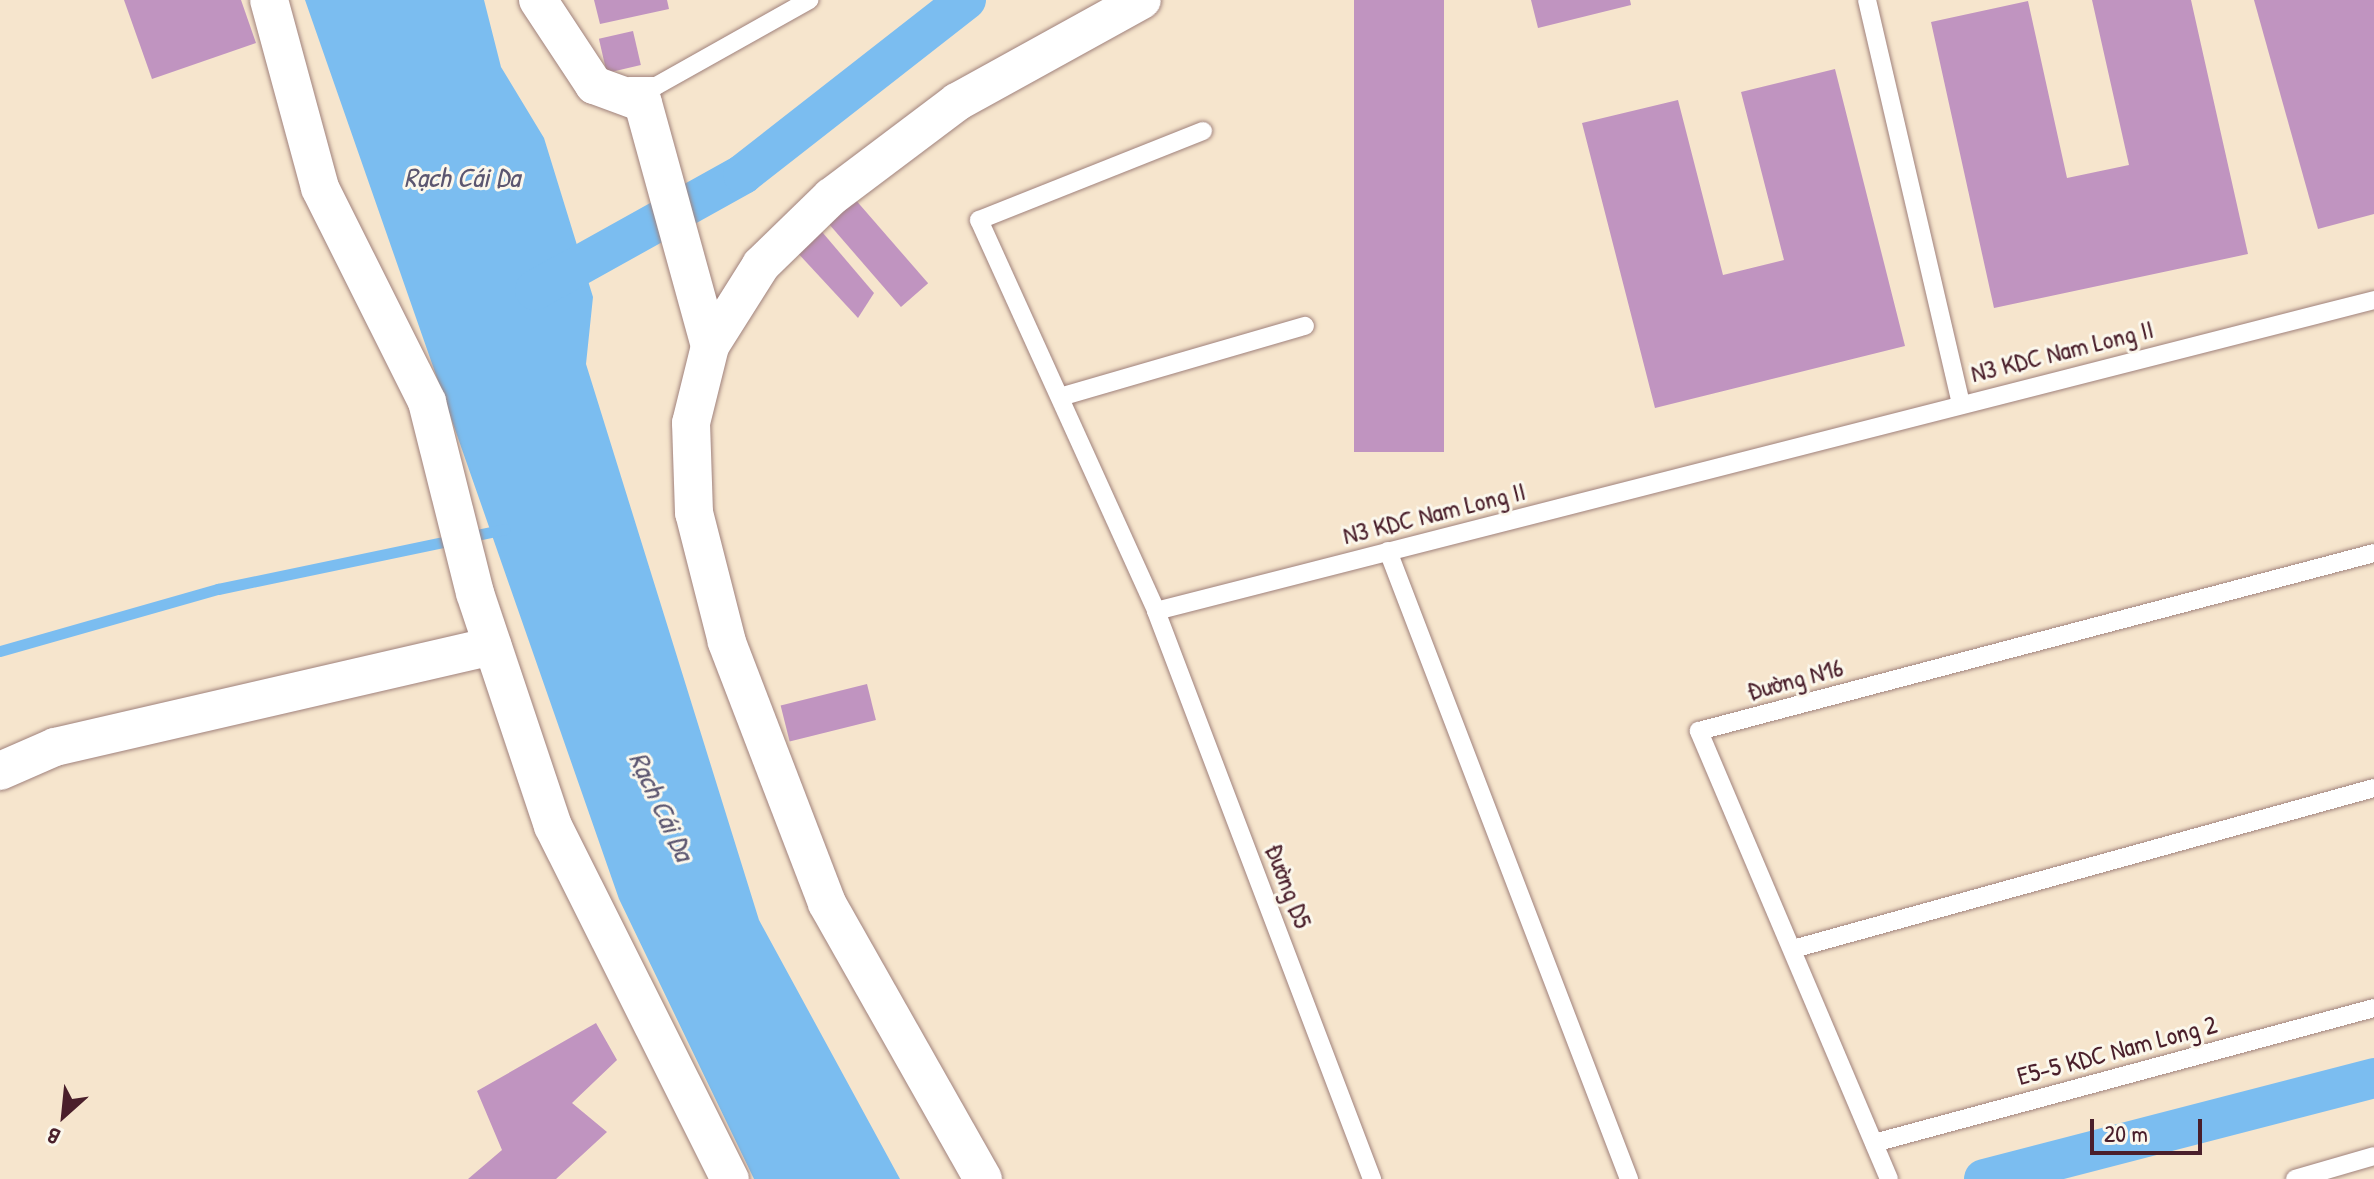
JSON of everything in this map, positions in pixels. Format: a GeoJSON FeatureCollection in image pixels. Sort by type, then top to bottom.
{"type":"FeatureCollection","features":[{"type":"Feature","properties":{"kind":"street"},"geometry":{"type":"LineString","coordinates":[[269,0],[320,188],[427,402],[493,646],[553,826],[730,1179]]}},
{"type":"Feature","properties":{"kind":"street"},"geometry":{"type":"LineString","coordinates":[[538,0],[594,85],[643,103],[710,346]]}},
{"type":"Feature","properties":{"kind":"street"},"geometry":{"type":"LineString","coordinates":[[983,1179],[827,903],[727,642],[694,513],[691,423],[710,346],[761,265],[831,197],[957,102],[1142,0]]}},
{"type":"Feature","properties":{"kind":"street"},"geometry":{"type":"LineString","coordinates":[[0,771],[55,747],[493,646]]}},
{"type":"Feature","properties":{"kind":"lane"},"geometry":{"type":"LineString","coordinates":[[594,85],[656,86],[809,0]]}},
{"type":"Feature","properties":{"kind":"lane"},"geometry":{"type":"LineString","coordinates":[[1867,0],[1961,404]]}},
{"type":"Feature","properties":{"kind":"lane"},"geometry":{"type":"LineString","coordinates":[[1156,611],[979,220],[1203,131]]}},
{"type":"Feature","properties":{"kind":"lane","name":"N3 KDC Nam Long II"},"geometry":{"type":"LineString","coordinates":[[1156,611],[2374,300]]}},
{"type":"Feature","properties":{"kind":"lane"},"geometry":{"type":"LineString","coordinates":[[1060,397],[1305,326]]}},
{"type":"Feature","properties":{"kind":"lane"},"geometry":{"type":"LineString","coordinates":[[1388,551],[1629,1179]]}},
{"type":"Feature","properties":{"kind":"lane","name":"Đường N16"},"geometry":{"type":"LineString","coordinates":[[1889,1179],[1699,731],[2374,553]]}},
{"type":"Feature","properties":{"kind":"lane","name":"Đường D5"},"geometry":{"type":"LineString","coordinates":[[1156,611],[1372,1179]]}},
{"type":"Feature","properties":{"kind":"lane"},"geometry":{"type":"LineString","coordinates":[[1793,949],[2374,788]]}},
{"type":"Feature","properties":{"kind":"lane","name":"E5-5 KDC Nam Long 2"},"geometry":{"type":"LineString","coordinates":[[1874,1143],[2374,1008]]}},
{"type":"Feature","properties":{"kind":"lane"},"geometry":{"type":"LineString","coordinates":[[2295,1179],[2374,1156]]}},
{"type":"Feature","properties":{"kind":"water","name":"Rạch Cái Da"},"geometry":{"type":"Polygon","coordinates":[[[305,0],[484,0],[501,67],[544,138],[593,297],[586,364],[759,920],[900,1179],[754,1179],[619,899],[305,0]]]}},
{"type":"Feature","properties":{"kind":"building"},"geometry":{"type":"Polygon","coordinates":[[[124,0],[241,0],[256,43],[152,79],[124,0]]]}},
{"type":"Feature","properties":{"kind":"building"},"geometry":{"type":"Polygon","coordinates":[[[594,0],[667,0],[669,9],[600,24],[594,0]]]}},
{"type":"Feature","properties":{"kind":"building"},"geometry":{"type":"Polygon","coordinates":[[[1354,0],[1444,0],[1444,452],[1354,452],[1354,0]]]}},
{"type":"Feature","properties":{"kind":"building"},"geometry":{"type":"Polygon","coordinates":[[[1531,0],[1630,0],[1631,5],[1538,28],[1531,0]]]}},
{"type":"Feature","properties":{"kind":"building"},"geometry":{"type":"Polygon","coordinates":[[[2092,0],[2191,0],[2248,254],[1994,308],[1931,22],[2028,1],[2067,178],[2129,165],[2092,0]]]}},
{"type":"Feature","properties":{"kind":"building"},"geometry":{"type":"Polygon","coordinates":[[[2254,0],[2374,0],[2374,214],[2318,229],[2254,0]]]}},
{"type":"Feature","properties":{"kind":"building"},"geometry":{"type":"Polygon","coordinates":[[[633,31],[641,65],[607,73],[599,39],[633,31]]]}},
{"type":"Feature","properties":{"kind":"building"},"geometry":{"type":"Polygon","coordinates":[[[1835,69],[1905,346],[1655,408],[1582,123],[1678,100],[1723,275],[1784,260],[1741,92],[1835,69]]]}},
{"type":"Feature","properties":{"kind":"building"},"geometry":{"type":"Polygon","coordinates":[[[854,198],[928,283],[901,307],[827,222],[854,198]]]}},
{"type":"Feature","properties":{"kind":"building"},"geometry":{"type":"Polygon","coordinates":[[[817,226],[874,293],[858,318],[795,250],[817,226]]]}},
{"type":"Feature","properties":{"kind":"building"},"geometry":{"type":"Polygon","coordinates":[[[867,684],[876,720],[790,741],[781,706],[867,684]]]}},
{"type":"Feature","properties":{"kind":"building"},"geometry":{"type":"Polygon","coordinates":[[[596,1023],[617,1060],[572,1103],[607,1132],[556,1179],[468,1179],[502,1150],[477,1091],[596,1023]]]}},
{"type":"Feature","properties":{"kind":"waterway"},"geometry":{"type":"LineString","coordinates":[[535,290],[743,174],[966,0]]}},
{"type":"Feature","properties":{"kind":"waterway"},"geometry":{"type":"LineString","coordinates":[[0,651],[218,589],[505,529]]}},
{"type":"Feature","properties":{"kind":"waterway"},"geometry":{"type":"LineString","coordinates":[[1984,1179],[2374,1078]]}}]}
